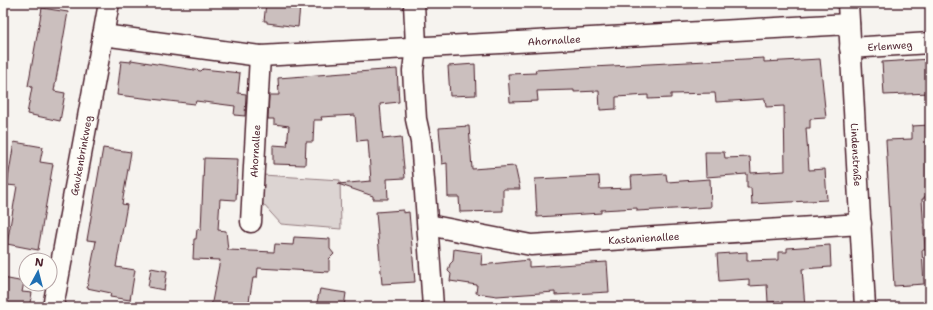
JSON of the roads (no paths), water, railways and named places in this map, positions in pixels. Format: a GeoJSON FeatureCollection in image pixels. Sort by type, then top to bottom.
{"type":"FeatureCollection","features":[{"type":"Feature","properties":{"kind":"street","name":"Gaukenbrinkweg"},"geometry":{"type":"LineString","coordinates":[[53,307],[108,3]]}},
{"type":"Feature","properties":{"kind":"street"},"geometry":{"type":"LineString","coordinates":[[414,3],[416,46],[413,78],[428,225],[433,307]]}},
{"type":"Feature","properties":{"kind":"street","name":"Lindenstraße"},"geometry":{"type":"LineString","coordinates":[[848,3],[861,224],[864,307]]}},
{"type":"Feature","properties":{"kind":"street","name":"Ahornallee"},"geometry":{"type":"LineString","coordinates":[[103,35],[260,56],[416,46],[849,24]]}},
{"type":"Feature","properties":{"kind":"street","name":"Erlenweg"},"geometry":{"type":"LineString","coordinates":[[850,48],[930,43]]}},
{"type":"Feature","properties":{"kind":"street","name":"Ahornallee"},"geometry":{"type":"LineString","coordinates":[[251,222],[260,56]]}},
{"type":"Feature","properties":{"kind":"street","name":"Kastanienallee"},"geometry":{"type":"LineString","coordinates":[[428,225],[531,245],[861,224]]}}]}
